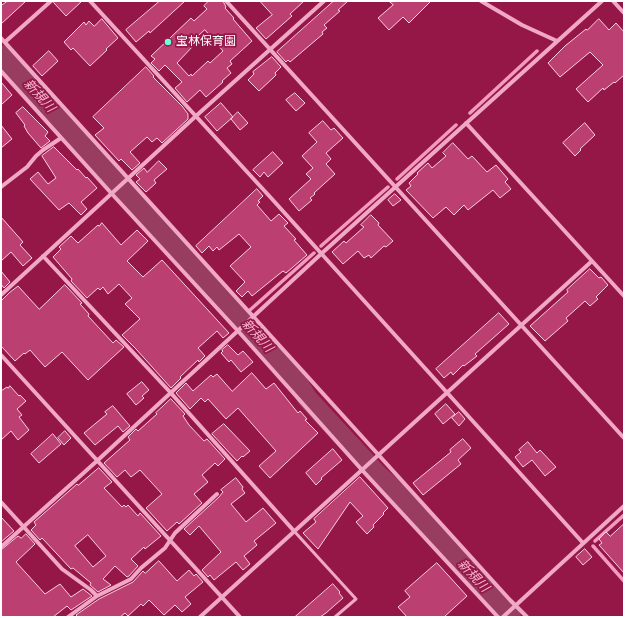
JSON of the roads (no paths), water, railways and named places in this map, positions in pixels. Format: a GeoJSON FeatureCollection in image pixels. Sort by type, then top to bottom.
{"type":"FeatureCollection","features":[{"type":"Feature","properties":{"kind":"street"},"geometry":{"type":"LineString","coordinates":[[5,42],[51,1]]}},
{"type":"Feature","properties":{"kind":"street"},"geometry":{"type":"LineString","coordinates":[[90,1],[583,543]]}},
{"type":"Feature","properties":{"kind":"street"},"geometry":{"type":"LineString","coordinates":[[226,1],[522,324],[624,438]]}},
{"type":"Feature","properties":{"kind":"street"},"geometry":{"type":"LineString","coordinates":[[1,295],[269,49],[324,1]]}},
{"type":"Feature","properties":{"kind":"street"},"geometry":{"type":"LineString","coordinates":[[481,1],[522,25],[557,41]]}},
{"type":"Feature","properties":{"kind":"street"},"geometry":{"type":"LineString","coordinates":[[1,547],[98,460],[170,392],[238,331],[252,316],[602,1]]}},
{"type":"Feature","properties":{"kind":"street"},"geometry":{"type":"LineString","coordinates":[[612,1],[624,13]]}},
{"type":"Feature","properties":{"kind":"street"},"geometry":{"type":"LineString","coordinates":[[1,38],[127,180],[245,308],[377,456],[515,606],[527,617]]}},
{"type":"Feature","properties":{"kind":"street"},"geometry":{"type":"LineString","coordinates":[[1,71],[498,617]]}},
{"type":"Feature","properties":{"kind":"street"},"geometry":{"type":"LineString","coordinates":[[466,123],[624,296]]}},
{"type":"Feature","properties":{"kind":"street"},"geometry":{"type":"LineString","coordinates":[[1,187],[27,167],[43,150],[62,138]]}},
{"type":"Feature","properties":{"kind":"street"},"geometry":{"type":"LineString","coordinates":[[43,256],[170,392],[294,531]]}},
{"type":"Feature","properties":{"kind":"street"},"geometry":{"type":"LineString","coordinates":[[200,617],[592,261]]}},
{"type":"Feature","properties":{"kind":"street"},"geometry":{"type":"LineString","coordinates":[[1,355],[240,617]]}},
{"type":"Feature","properties":{"kind":"street"},"geometry":{"type":"LineString","coordinates":[[68,617],[97,596],[131,579],[141,568],[165,548],[175,533],[217,494]]}},
{"type":"Feature","properties":{"kind":"street"},"geometry":{"type":"LineString","coordinates":[[1,502],[62,569],[97,596]]}},
{"type":"Feature","properties":{"kind":"street"},"geometry":{"type":"LineString","coordinates":[[503,617],[624,506]]}},
{"type":"Feature","properties":{"kind":"lane"},"geometry":{"type":"LineString","coordinates":[[294,531],[356,599],[335,617]]}},
{"type":"Feature","properties":{"kind":"waterway"},"geometry":{"type":"LineString","coordinates":[[470,113],[537,51]]}},
{"type":"Feature","properties":{"kind":"waterway","name":"新規川"},"geometry":{"type":"LineString","coordinates":[[1,55],[293,375],[307,398],[378,475],[400,494],[511,617]]}},
{"type":"Feature","properties":{"kind":"waterway"},"geometry":{"type":"LineString","coordinates":[[397,179],[456,125]]}},
{"type":"Feature","properties":{"kind":"waterway"},"geometry":{"type":"LineString","coordinates":[[321,246],[388,187]]}},
{"type":"Feature","properties":{"kind":"waterway"},"geometry":{"type":"LineString","coordinates":[[241,318],[314,253]]}},
{"type":"Feature","properties":{"kind":"waterway"},"geometry":{"type":"LineString","coordinates":[[595,541],[624,515]]}},
{"type":"Feature","properties":{"kind":"waterway"},"geometry":{"type":"LineString","coordinates":[[593,546],[624,581]]}},
{"type":"Feature","properties":{"kind":"place","name":"宝林保育園"},"geometry":{"type":"Point","coordinates":[168,42]}}]}
